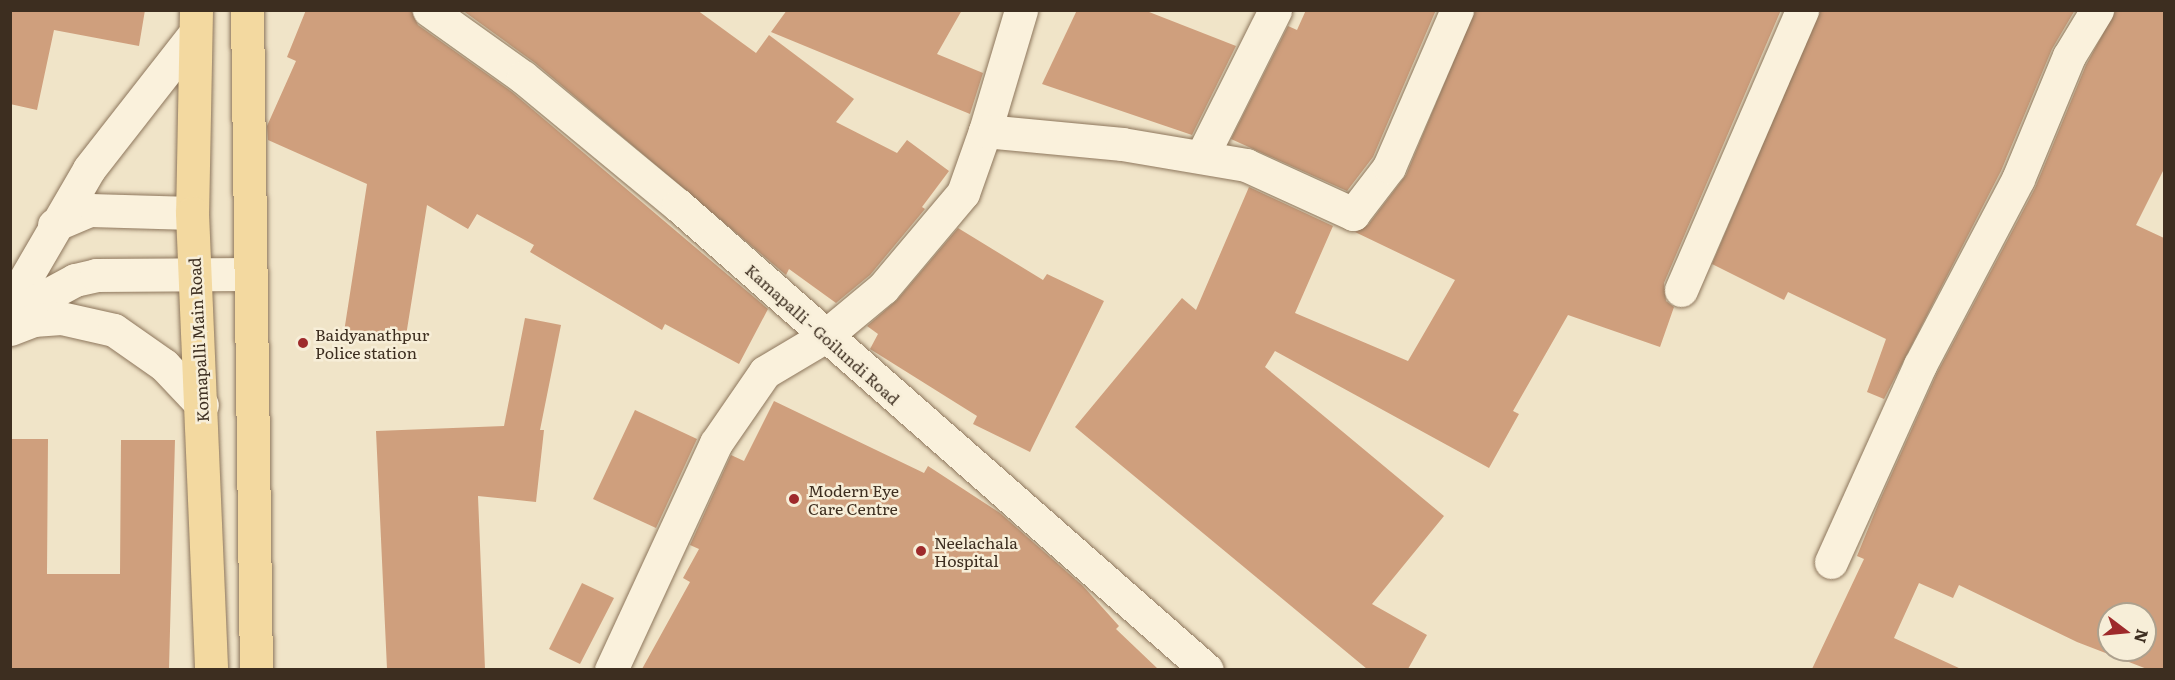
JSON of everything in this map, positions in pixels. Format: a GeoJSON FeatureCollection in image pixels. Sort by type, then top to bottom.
{"type":"FeatureCollection","features":[{"type":"Feature","properties":{"kind":"main road"},"geometry":{"type":"LineString","coordinates":[[247,10],[248,274],[256,669]]}},
{"type":"Feature","properties":{"kind":"main road","name":"Komapalli Main Road"},"geometry":{"type":"LineString","coordinates":[[194,24],[192,213],[202,405],[211,669]]}},
{"type":"Feature","properties":{"kind":"street","name":"Kamapalli - Goilundi Road"},"geometry":{"type":"LineString","coordinates":[[429,10],[541,92],[708,231],[824,337],[1207,669]]}},
{"type":"Feature","properties":{"kind":"street"},"geometry":{"type":"LineString","coordinates":[[611,669],[716,443],[765,372],[824,337],[883,288],[927,239],[963,193],[985,131],[1021,10]]}},
{"type":"Feature","properties":{"kind":"street"},"geometry":{"type":"LineString","coordinates":[[1202,156],[1275,10]]}},
{"type":"Feature","properties":{"kind":"street"},"geometry":{"type":"LineString","coordinates":[[985,131],[1202,156],[1246,165],[1353,214],[1389,166],[1457,10]]}},
{"type":"Feature","properties":{"kind":"street"},"geometry":{"type":"LineString","coordinates":[[1681,291],[1802,10]]}},
{"type":"Feature","properties":{"kind":"street"},"geometry":{"type":"LineString","coordinates":[[1831,562],[1920,365],[2018,178],[2069,56],[2097,10]]}},
{"type":"Feature","properties":{"kind":"street"},"geometry":{"type":"LineString","coordinates":[[10,305],[54,225],[89,169],[194,24]]}},
{"type":"Feature","properties":{"kind":"street"},"geometry":{"type":"LineString","coordinates":[[54,225],[90,210],[192,213]]}},
{"type":"Feature","properties":{"kind":"street"},"geometry":{"type":"LineString","coordinates":[[10,329],[38,300],[75,280],[126,272],[248,274]]}},
{"type":"Feature","properties":{"kind":"street"},"geometry":{"type":"LineString","coordinates":[[10,329],[33,320],[61,318],[114,330],[164,365],[202,405]]}},
{"type":"Feature","properties":{"kind":"building"},"geometry":{"type":"Polygon","coordinates":[[[10,10],[145,10],[139,46],[54,30],[37,110],[10,104],[10,10]]]}},
{"type":"Feature","properties":{"kind":"building"},"geometry":{"type":"Polygon","coordinates":[[[306,10],[411,10],[418,25],[512,92],[768,309],[739,364],[665,324],[662,330],[530,252],[534,245],[477,214],[468,229],[427,205],[405,342],[344,332],[367,184],[268,140],[267,126],[296,61],[287,57],[306,10]]]}},
{"type":"Feature","properties":{"kind":"building"},"geometry":{"type":"Polygon","coordinates":[[[462,10],[697,10],[756,53],[769,35],[854,99],[836,122],[897,153],[907,140],[949,171],[922,207],[925,209],[870,275],[836,303],[789,269],[786,275],[535,63],[462,10]]]}},
{"type":"Feature","properties":{"kind":"building"},"geometry":{"type":"Polygon","coordinates":[[[787,10],[962,10],[937,54],[983,73],[970,114],[771,32],[787,10]]]}},
{"type":"Feature","properties":{"kind":"building"},"geometry":{"type":"Polygon","coordinates":[[[1077,10],[1144,10],[1236,46],[1192,135],[1042,84],[1077,10]]]}},
{"type":"Feature","properties":{"kind":"building"},"geometry":{"type":"Polygon","coordinates":[[[1306,10],[1436,10],[1373,157],[1347,191],[1231,139],[1288,26],[1297,30],[1306,10]]]}},
{"type":"Feature","properties":{"kind":"building"},"geometry":{"type":"Polygon","coordinates":[[[1475,10],[1781,10],[1664,283],[1666,301],[1674,307],[1660,347],[1568,315],[1513,411],[1519,414],[1489,468],[1275,351],[1265,367],[1444,516],[1372,604],[1427,635],[1408,669],[1367,669],[1075,427],[1182,298],[1196,310],[1249,187],[1333,226],[1295,313],[1408,361],[1455,280],[1355,232],[1368,225],[1406,175],[1475,10]]]}},
{"type":"Feature","properties":{"kind":"building"},"geometry":{"type":"Polygon","coordinates":[[[1820,10],[2075,10],[2052,49],[2001,171],[1884,399],[1867,392],[1886,339],[1788,292],[1784,300],[1712,264],[1820,10]]]}},
{"type":"Feature","properties":{"kind":"building"},"geometry":{"type":"Polygon","coordinates":[[[2116,10],[2164,10],[2164,169],[2136,225],[2164,238],[2164,669],[2147,669],[2129,662],[2157,662],[2157,602],[2097,602],[2097,650],[1959,585],[1953,598],[1919,583],[1894,638],[1961,669],[1812,669],[1864,559],[1857,556],[1937,373],[2035,188],[2086,65],[2116,10]]]}},
{"type":"Feature","properties":{"kind":"building"},"geometry":{"type":"Polygon","coordinates":[[[958,228],[1043,280],[1047,274],[1104,301],[1030,452],[973,424],[977,416],[870,349],[878,334],[867,326],[897,300],[958,228]]]}},
{"type":"Feature","properties":{"kind":"building"},"geometry":{"type":"Polygon","coordinates":[[[525,318],[561,325],[540,430],[544,430],[536,502],[478,496],[485,669],[387,669],[376,431],[504,426],[525,318]]]}},
{"type":"Feature","properties":{"kind":"building"},"geometry":{"type":"Polygon","coordinates":[[[774,401],[924,473],[928,466],[1000,513],[1083,586],[1119,626],[1116,629],[1158,669],[642,669],[690,582],[683,578],[699,549],[690,545],[731,455],[744,461],[774,401]]]}},
{"type":"Feature","properties":{"kind":"building"},"geometry":{"type":"Polygon","coordinates":[[[635,410],[697,439],[656,528],[593,499],[635,410]]]}},
{"type":"Feature","properties":{"kind":"building"},"geometry":{"type":"Polygon","coordinates":[[[10,439],[48,439],[47,574],[120,574],[121,440],[175,440],[169,669],[10,669],[10,439]]]}},
{"type":"Feature","properties":{"kind":"building"},"geometry":{"type":"Polygon","coordinates":[[[582,583],[614,598],[580,664],[549,649],[582,583]]]}},
{"type":"Feature","properties":{"kind":"place","name":"Baidyanathpur Police station"},"geometry":{"type":"Point","coordinates":[303,343]}},
{"type":"Feature","properties":{"kind":"place","name":"Modern Eye Care Centre"},"geometry":{"type":"Point","coordinates":[794,499]}},
{"type":"Feature","properties":{"kind":"place","name":"Neelachala Hospital"},"geometry":{"type":"Point","coordinates":[921,551]}}]}
